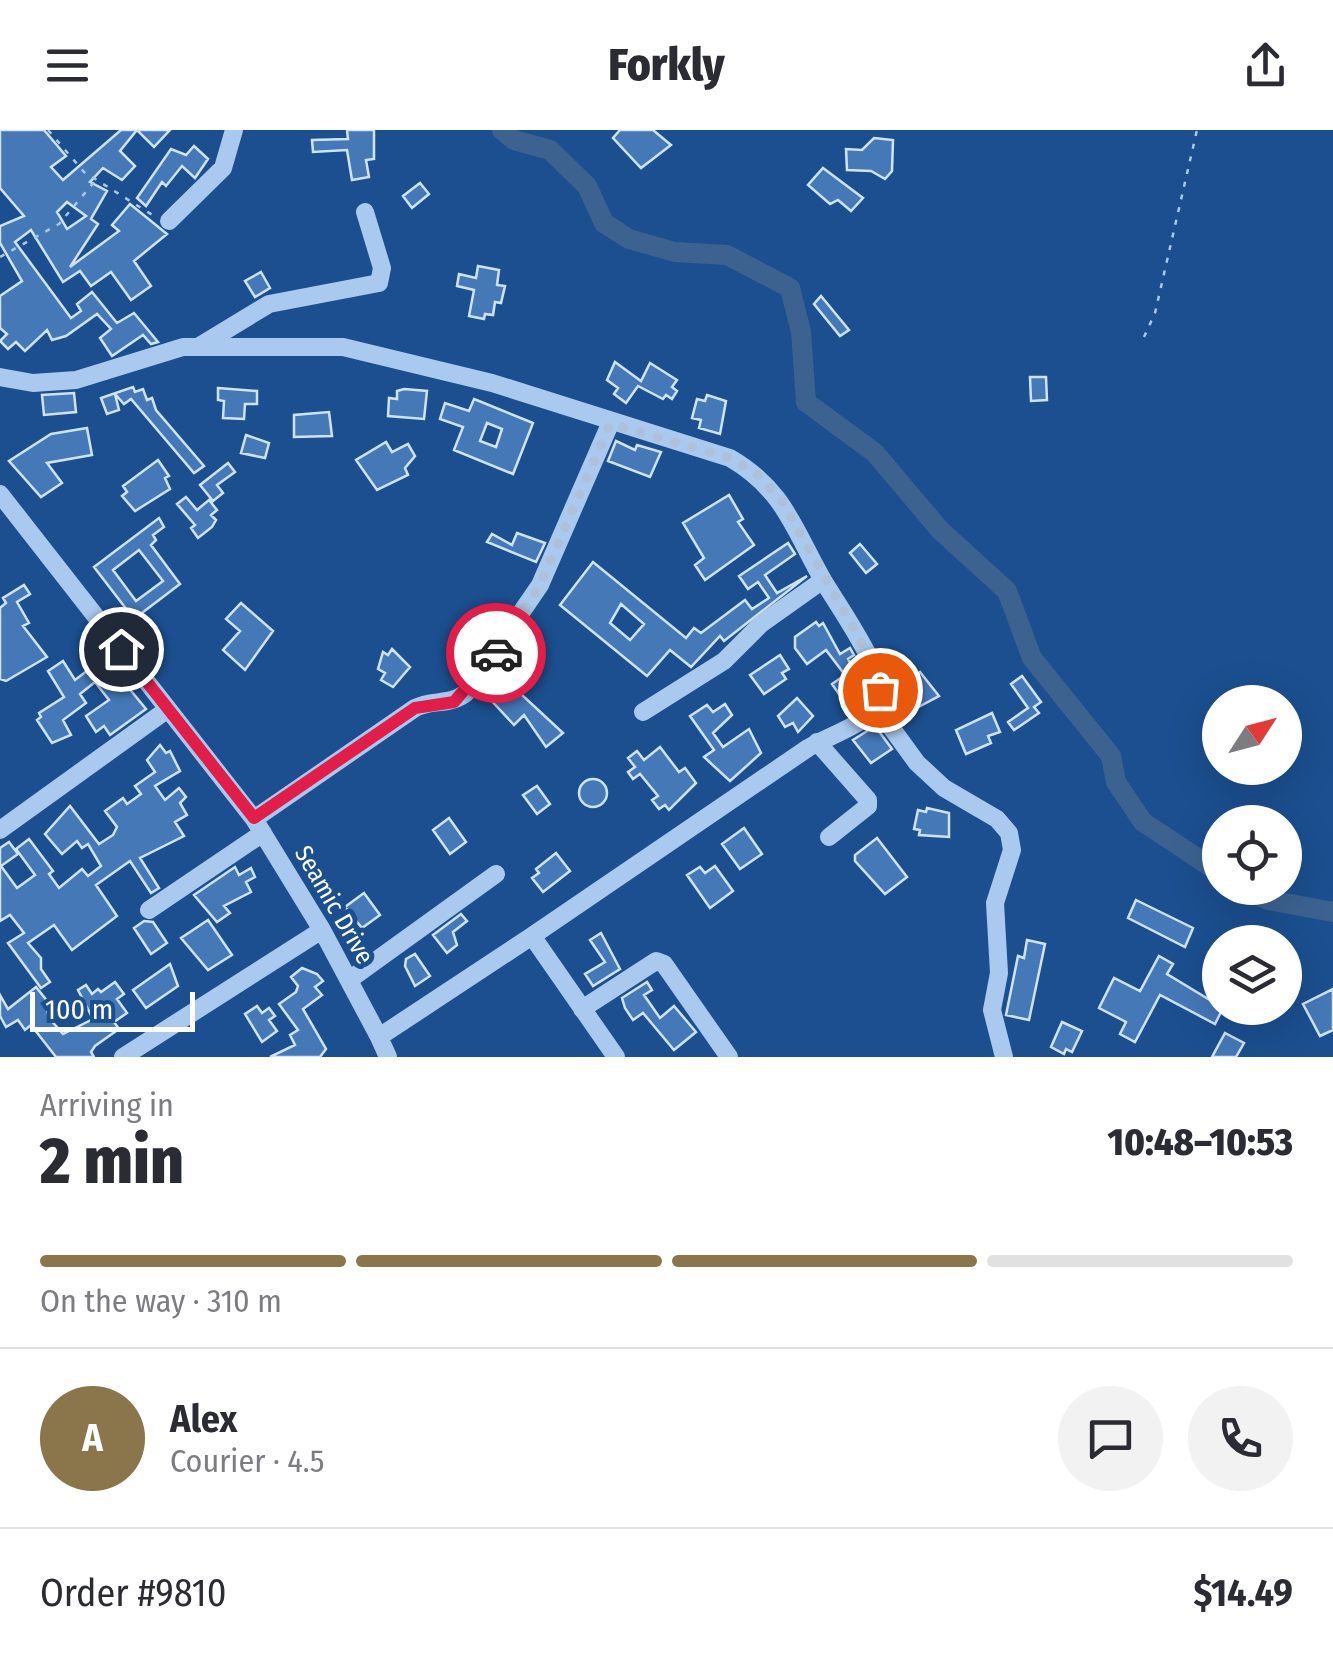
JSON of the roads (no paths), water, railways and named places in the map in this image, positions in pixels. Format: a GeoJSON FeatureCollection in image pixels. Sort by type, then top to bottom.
{"type":"FeatureCollection","features":[{"type":"Feature","properties":{"kind":"street"},"geometry":{"type":"LineString","coordinates":[[168,221],[222,168],[234,130]]}},
{"type":"Feature","properties":{"kind":"street"},"geometry":{"type":"LineString","coordinates":[[198,347],[269,304],[380,283],[382,268],[365,212]]}},
{"type":"Feature","properties":{"kind":"street"},"geometry":{"type":"LineString","coordinates":[[0,377],[33,383],[76,380],[162,353],[198,347],[370,350],[730,458],[757,474],[782,501],[860,640],[880,690],[876,708],[817,742],[379,1037]]}},
{"type":"Feature","properties":{"kind":"street"},"geometry":{"type":"LineString","coordinates":[[148,910],[415,708],[454,702],[466,693],[540,585],[610,424]]}},
{"type":"Feature","properties":{"kind":"street","name":"Seamic Drive"},"geometry":{"type":"LineString","coordinates":[[2,499],[258,826],[322,930],[388,1057]]}},
{"type":"Feature","properties":{"kind":"street"},"geometry":{"type":"LineString","coordinates":[[643,712],[724,661],[761,624],[823,580]]}},
{"type":"Feature","properties":{"kind":"street"},"geometry":{"type":"LineString","coordinates":[[876,708],[930,776],[998,818],[1009,832],[1012,850],[996,903],[999,973],[992,1010],[1004,1057]]}},
{"type":"Feature","properties":{"kind":"street"},"geometry":{"type":"LineString","coordinates":[[0,830],[168,709]]}},
{"type":"Feature","properties":{"kind":"street"},"geometry":{"type":"LineString","coordinates":[[817,742],[868,800],[868,806],[829,836]]}},
{"type":"Feature","properties":{"kind":"street"},"geometry":{"type":"LineString","coordinates":[[348,980],[496,874]]}},
{"type":"Feature","properties":{"kind":"street"},"geometry":{"type":"LineString","coordinates":[[124,1057],[322,930]]}},
{"type":"Feature","properties":{"kind":"street"},"geometry":{"type":"LineString","coordinates":[[532,936],[616,1057]]}},
{"type":"Feature","properties":{"kind":"street"},"geometry":{"type":"LineString","coordinates":[[582,1009],[656,960],[664,964],[729,1057]]}},
{"type":"Feature","properties":{"kind":"waterway"},"geometry":{"type":"LineString","coordinates":[[502,130],[514,140],[550,150],[587,186],[604,223],[629,239],[675,252],[727,255],[790,288],[801,332],[806,402],[875,453],[940,530],[1007,591],[1032,658],[1111,756],[1116,782],[1143,822],[1202,861]]}},
{"type":"Feature","properties":{"kind":"waterway"},"geometry":{"type":"LineString","coordinates":[[1295,905],[1333,912]]}}]}
